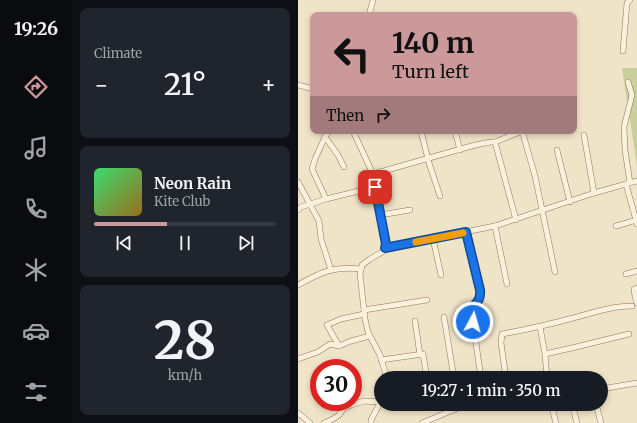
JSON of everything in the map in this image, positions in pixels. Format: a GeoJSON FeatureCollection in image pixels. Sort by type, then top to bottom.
{"type":"FeatureCollection","features":[{"type":"Feature","properties":{"kind":"street"},"geometry":{"type":"LineString","coordinates":[[370,12],[373,0]]}},
{"type":"Feature","properties":{"kind":"street"},"geometry":{"type":"LineString","coordinates":[[623,51],[627,3],[630,0]]}},
{"type":"Feature","properties":{"kind":"street"},"geometry":{"type":"LineString","coordinates":[[616,226],[637,222],[628,184],[625,150],[624,127],[632,95],[628,82]]}},
{"type":"Feature","properties":{"kind":"street"},"geometry":{"type":"LineString","coordinates":[[298,85],[310,88]]}},
{"type":"Feature","properties":{"kind":"street"},"geometry":{"type":"LineString","coordinates":[[326,199],[312,169],[314,159],[327,134]]}},
{"type":"Feature","properties":{"kind":"street"},"geometry":{"type":"LineString","coordinates":[[354,134],[373,174],[386,244],[384,251],[362,264],[360,274],[364,312],[368,332],[385,371]]}},
{"type":"Feature","properties":{"kind":"street"},"geometry":{"type":"LineString","coordinates":[[422,134],[440,196]]}},
{"type":"Feature","properties":{"kind":"street"},"geometry":{"type":"LineString","coordinates":[[457,134],[460,150]]}},
{"type":"Feature","properties":{"kind":"street"},"geometry":{"type":"LineString","coordinates":[[373,174],[495,142],[515,134]]}},
{"type":"Feature","properties":{"kind":"street"},"geometry":{"type":"LineString","coordinates":[[523,134],[535,176],[555,272]]}},
{"type":"Feature","properties":{"kind":"street"},"geometry":{"type":"LineString","coordinates":[[584,135],[594,193]]}},
{"type":"Feature","properties":{"kind":"street"},"geometry":{"type":"LineString","coordinates":[[325,137],[338,155],[344,167]]}},
{"type":"Feature","properties":{"kind":"street"},"geometry":{"type":"LineString","coordinates":[[495,142],[516,220]]}},
{"type":"Feature","properties":{"kind":"street"},"geometry":{"type":"LineString","coordinates":[[557,150],[570,202]]}},
{"type":"Feature","properties":{"kind":"street"},"geometry":{"type":"LineString","coordinates":[[385,248],[495,226],[594,193],[637,181]]}},
{"type":"Feature","properties":{"kind":"street"},"geometry":{"type":"LineString","coordinates":[[298,182],[319,221],[321,240],[331,270]]}},
{"type":"Feature","properties":{"kind":"street"},"geometry":{"type":"LineString","coordinates":[[298,210],[301,207],[326,199],[375,187]]}},
{"type":"Feature","properties":{"kind":"street"},"geometry":{"type":"LineString","coordinates":[[380,215],[410,210]]}},
{"type":"Feature","properties":{"kind":"street"},"geometry":{"type":"LineString","coordinates":[[495,226],[507,284]]}},
{"type":"Feature","properties":{"kind":"street"},"geometry":{"type":"LineString","coordinates":[[466,232],[481,296],[471,309],[480,371]]}},
{"type":"Feature","properties":{"kind":"street"},"geometry":{"type":"LineString","coordinates":[[432,239],[441,275]]}},
{"type":"Feature","properties":{"kind":"street"},"geometry":{"type":"LineString","coordinates":[[298,285],[315,275],[331,270],[349,267],[361,269]]}},
{"type":"Feature","properties":{"kind":"street"},"geometry":{"type":"LineString","coordinates":[[626,274],[637,271]]}},
{"type":"Feature","properties":{"kind":"street"},"geometry":{"type":"LineString","coordinates":[[505,371],[501,343],[502,334],[540,327],[610,308],[634,304],[634,289],[637,288]]}},
{"type":"Feature","properties":{"kind":"street"},"geometry":{"type":"LineString","coordinates":[[339,346],[327,325],[364,312],[427,300]]}},
{"type":"Feature","properties":{"kind":"street"},"geometry":{"type":"LineString","coordinates":[[444,317],[453,371]]}},
{"type":"Feature","properties":{"kind":"street"},"geometry":{"type":"LineString","coordinates":[[414,321],[420,355]]}},
{"type":"Feature","properties":{"kind":"street"},"geometry":{"type":"LineString","coordinates":[[540,327],[546,371]]}},
{"type":"Feature","properties":{"kind":"street"},"geometry":{"type":"LineString","coordinates":[[545,354],[629,334]]}},
{"type":"Feature","properties":{"kind":"street"},"geometry":{"type":"LineString","coordinates":[[298,359],[318,352],[330,344],[339,346],[370,336]]}},
{"type":"Feature","properties":{"kind":"street"},"geometry":{"type":"LineString","coordinates":[[381,360],[423,354],[426,371]]}},
{"type":"Feature","properties":{"kind":"street"},"geometry":{"type":"LineString","coordinates":[[608,388],[637,383]]}},
{"type":"Feature","properties":{"kind":"street"},"geometry":{"type":"LineString","coordinates":[[324,423],[333,419],[339,415],[343,409],[351,405],[364,401],[374,402]]}},
{"type":"Feature","properties":{"kind":"street"},"geometry":{"type":"LineString","coordinates":[[371,423],[376,411]]}},
{"type":"Feature","properties":{"kind":"street"},"geometry":{"type":"LineString","coordinates":[[422,423],[434,421],[453,411]]}},
{"type":"Feature","properties":{"kind":"street"},"geometry":{"type":"LineString","coordinates":[[553,411],[556,423]]}},
{"type":"Feature","properties":{"kind":"street"},"geometry":{"type":"LineString","coordinates":[[574,411],[577,423]]}},
{"type":"Feature","properties":{"kind":"street"},"geometry":{"type":"LineString","coordinates":[[598,411],[601,423]]}},
{"type":"Feature","properties":{"kind":"street"},"geometry":{"type":"LineString","coordinates":[[298,413],[304,420],[310,423]]}},
{"type":"Feature","properties":{"kind":"green space"},"geometry":{"type":"Polygon","coordinates":[[[622,68],[637,68],[637,166],[622,68]]]}},
{"type":"Feature","properties":{"kind":"slow traffic"},"geometry":{"type":"LineString","coordinates":[[416,242],[463,233]]}},
{"type":"Feature","properties":{"kind":"route"},"geometry":{"type":"LineString","coordinates":[[375,187],[386,244],[385,248],[466,232],[481,296],[471,309],[473,322]]}}]}
